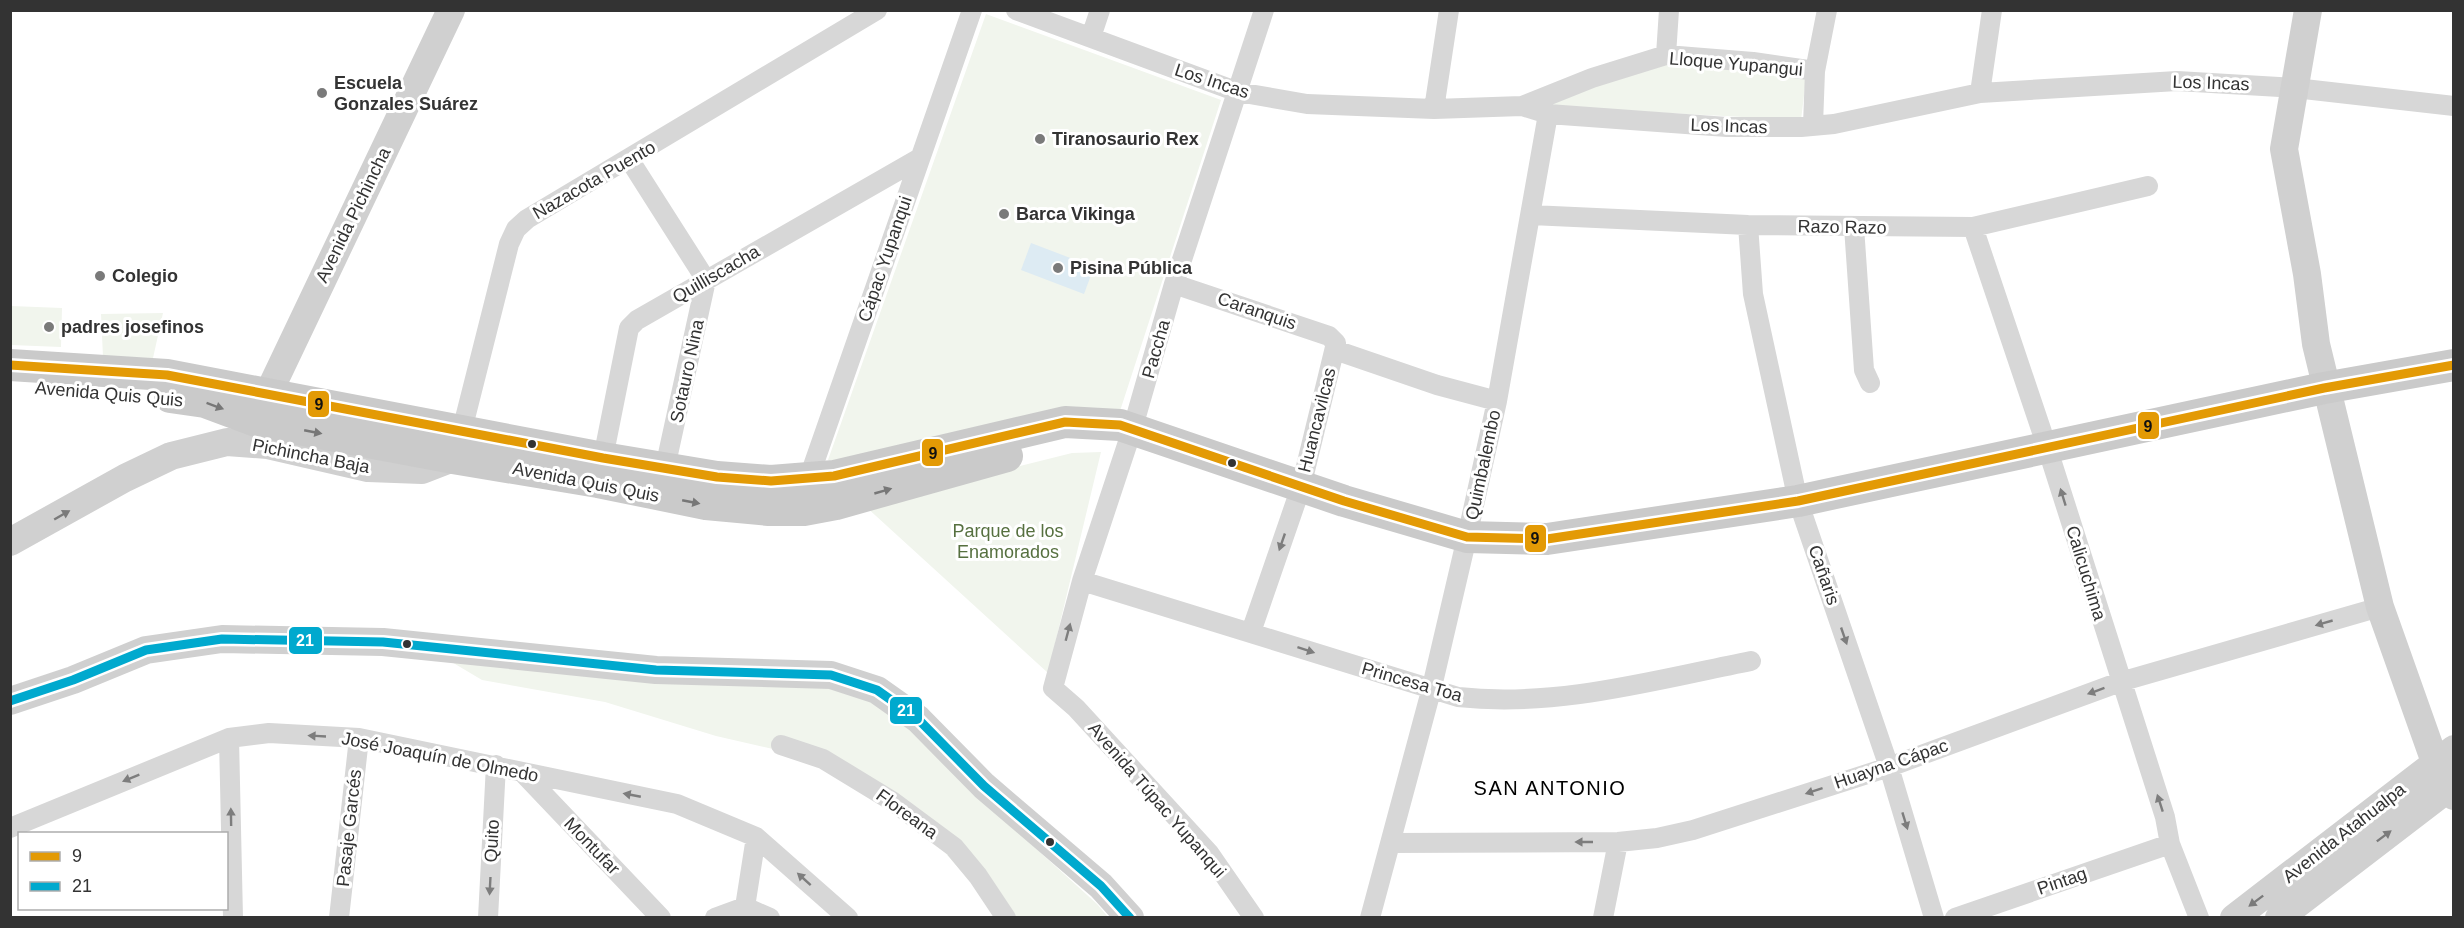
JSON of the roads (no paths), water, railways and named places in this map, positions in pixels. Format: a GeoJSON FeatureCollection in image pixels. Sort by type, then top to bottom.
{"type":"FeatureCollection","features":[{"type":"Feature","properties":{"kind":"main road","name":"Avenida Quis Quis"},"geometry":{"type":"LineString","coordinates":[[10,364],[167,375],[268,392],[598,482],[662,482],[717,477],[771,481],[834,476],[1065,422],[1140,436],[1467,537],[1547,539],[1798,501],[2324,388],[2454,365]]}},
{"type":"Feature","properties":{"kind":"main road","name":"Avenida Quis Quis"},"geometry":{"type":"LineString","coordinates":[[10,386],[116,392],[205,402],[256,421],[603,458],[716,506],[804,510],[836,504],[1056,442],[1140,436]]}},
{"type":"Feature","properties":{"kind":"street","name":"Avenida Pichincha"},"geometry":{"type":"LineString","coordinates":[[256,421],[451,10]]}},
{"type":"Feature","properties":{"kind":"street","name":"Nazacota Puento"},"geometry":{"type":"LineString","coordinates":[[458,444],[509,244],[516,229],[527,219],[877,10]]}},
{"type":"Feature","properties":{"kind":"street","name":"Cápac Yupanqui"},"geometry":{"type":"LineString","coordinates":[[804,510],[810,479],[972,10]]}},
{"type":"Feature","properties":{"kind":"street","name":"Los Incas"},"geometry":{"type":"LineString","coordinates":[[1016,10],[1238,92],[1307,104],[1434,109],[1522,106],[1548,114],[1727,127],[1813,125],[1834,124],[1980,93],[2177,81],[2295,88],[2454,106]]}},
{"type":"Feature","properties":{"kind":"street"},"geometry":{"type":"LineString","coordinates":[[1091,37],[1100,10]]}},
{"type":"Feature","properties":{"kind":"street","name":"Paccha"},"geometry":{"type":"LineString","coordinates":[[1053,688],[1082,581],[1140,436],[1174,284],[1264,10]]}},
{"type":"Feature","properties":{"kind":"street"},"geometry":{"type":"LineString","coordinates":[[1434,109],[1449,10]]}},
{"type":"Feature","properties":{"kind":"street"},"geometry":{"type":"LineString","coordinates":[[1666,55],[1669,10]]}},
{"type":"Feature","properties":{"kind":"street"},"geometry":{"type":"LineString","coordinates":[[1813,125],[1815,71],[1827,10]]}},
{"type":"Feature","properties":{"kind":"street"},"geometry":{"type":"LineString","coordinates":[[1980,93],[1992,10]]}},
{"type":"Feature","properties":{"kind":"street"},"geometry":{"type":"LineString","coordinates":[[2308,10],[2284,149],[2295,223],[2307,274],[2324,388],[2380,607],[2444,755],[2452,790]]}},
{"type":"Feature","properties":{"kind":"street","name":"Lloque Yupangui"},"geometry":{"type":"LineString","coordinates":[[1522,106],[1592,78],[1666,55],[1753,62],[1815,71]]}},
{"type":"Feature","properties":{"kind":"street","name":"Quimbalembo"},"geometry":{"type":"LineString","coordinates":[[1370,918],[1431,691],[1467,537],[1497,401],[1548,114]]}},
{"type":"Feature","properties":{"kind":"street","name":"Quilliscacha"},"geometry":{"type":"LineString","coordinates":[[603,458],[629,328],[637,320],[921,158]]}},
{"type":"Feature","properties":{"kind":"street"},"geometry":{"type":"LineString","coordinates":[[629,159],[706,280]]}},
{"type":"Feature","properties":{"kind":"street","name":"Razo Razo"},"geometry":{"type":"LineString","coordinates":[[1530,215],[1748,225],[1973,227],[2148,186]]}},
{"type":"Feature","properties":{"kind":"street","name":"Cañaris"},"geometry":{"type":"LineString","coordinates":[[1748,225],[1753,294],[1798,501],[1889,766],[1934,918]]}},
{"type":"Feature","properties":{"kind":"street"},"geometry":{"type":"LineString","coordinates":[[1854,227],[1864,370],[1870,383]]}},
{"type":"Feature","properties":{"kind":"street","name":"Calicuchima"},"geometry":{"type":"LineString","coordinates":[[1973,227],[2047,447],[2120,682],[2165,817],[2170,843],[2199,918]]}},
{"type":"Feature","properties":{"kind":"street","name":"Sotauro Nina"},"geometry":{"type":"LineString","coordinates":[[662,482],[706,280]]}},
{"type":"Feature","properties":{"kind":"street","name":"Caranquis"},"geometry":{"type":"LineString","coordinates":[[1174,284],[1329,336],[1336,347],[1437,385],[1497,401]]}},
{"type":"Feature","properties":{"kind":"street","name":"Huancavilcas"},"geometry":{"type":"LineString","coordinates":[[1251,632],[1301,487],[1336,347]]}},
{"type":"Feature","properties":{"kind":"street","name":"Pichincha Baja"},"geometry":{"type":"LineString","coordinates":[[10,542],[125,478],[171,456],[227,442],[268,445],[368,468],[422,470],[458,444]]}},
{"type":"Feature","properties":{"kind":"street","name":"Princesa Toa"},"geometry":{"type":"LineString","coordinates":[[1082,581],[1251,632],[1431,691],[1487,700],[1545,699],[1751,661]]}},
{"type":"Feature","properties":{"kind":"street","name":"Huayna Cápac"},"geometry":{"type":"LineString","coordinates":[[1390,843],[1618,842],[1658,838],[1693,830],[1889,766],[2120,682],[2380,607]]}},
{"type":"Feature","properties":{"kind":"street"},"geometry":{"type":"LineString","coordinates":[[10,702],[73,680],[146,650],[222,639],[383,642],[656,670],[831,675],[877,690],[918,719],[984,786],[1101,886],[1130,918]]}},
{"type":"Feature","properties":{"kind":"street","name":"Avenida Túpac Yupanqui"},"geometry":{"type":"LineString","coordinates":[[1053,688],[1076,708],[1202,845],[1254,918]]}},
{"type":"Feature","properties":{"kind":"street","name":"José Joaquín de Olmedo"},"geometry":{"type":"LineString","coordinates":[[10,828],[229,738],[269,733],[359,738],[677,804],[756,837],[848,918]]}},
{"type":"Feature","properties":{"kind":"street"},"geometry":{"type":"LineString","coordinates":[[229,738],[233,918]]}},
{"type":"Feature","properties":{"kind":"street","name":"Pasaje Garcés"},"geometry":{"type":"LineString","coordinates":[[339,918],[359,738]]}},
{"type":"Feature","properties":{"kind":"street","name":"Floreana"},"geometry":{"type":"LineString","coordinates":[[781,745],[823,759],[892,801],[954,848],[978,876],[1006,918]]}},
{"type":"Feature","properties":{"kind":"street","name":"Avenida Atahualpa"},"geometry":{"type":"LineString","coordinates":[[2234,918],[2444,755]]}},
{"type":"Feature","properties":{"kind":"street","name":"Quito"},"geometry":{"type":"LineString","coordinates":[[488,918],[496,765]]}},
{"type":"Feature","properties":{"kind":"street","name":"Montufar"},"geometry":{"type":"LineString","coordinates":[[524,774],[661,918]]}},
{"type":"Feature","properties":{"kind":"street","name":"Avenida Atahualpa"},"geometry":{"type":"LineString","coordinates":[[2279,918],[2452,790]]}},
{"type":"Feature","properties":{"kind":"street"},"geometry":{"type":"LineString","coordinates":[[745,907],[756,837]]}},
{"type":"Feature","properties":{"kind":"street"},"geometry":{"type":"LineString","coordinates":[[1603,918],[1618,842]]}},
{"type":"Feature","properties":{"kind":"street","name":"Pintag"},"geometry":{"type":"LineString","coordinates":[[1955,918],[2170,843]]}},
{"type":"Feature","properties":{"kind":"street"},"geometry":{"type":"LineString","coordinates":[[715,918],[745,907],[770,918]]}},
{"type":"Feature","properties":{"kind":"place","name":"Escuela Gonzales Suárez"},"geometry":{"type":"Point","coordinates":[322,93]}},
{"type":"Feature","properties":{"kind":"place","name":"Tiranosaurio Rex"},"geometry":{"type":"Point","coordinates":[1040,139]}},
{"type":"Feature","properties":{"kind":"place","name":"Barca Vikinga"},"geometry":{"type":"Point","coordinates":[1004,214]}},
{"type":"Feature","properties":{"kind":"place","name":"Pisina Pública"},"geometry":{"type":"Point","coordinates":[1058,268]}},
{"type":"Feature","properties":{"kind":"place","name":"Colegio"},"geometry":{"type":"Point","coordinates":[100,276]}},
{"type":"Feature","properties":{"kind":"place","name":"padres josefinos"},"geometry":{"type":"Point","coordinates":[49,327]}},
{"type":"Feature","properties":{"kind":"district","name":"SAN ANTONIO"},"geometry":{"type":"Point","coordinates":[1550,788]}},
{"type":"Feature","properties":{"kind":"park label","name":"Parque de los Enamorados"},"geometry":{"type":"Point","coordinates":[1008,541]}}]}
